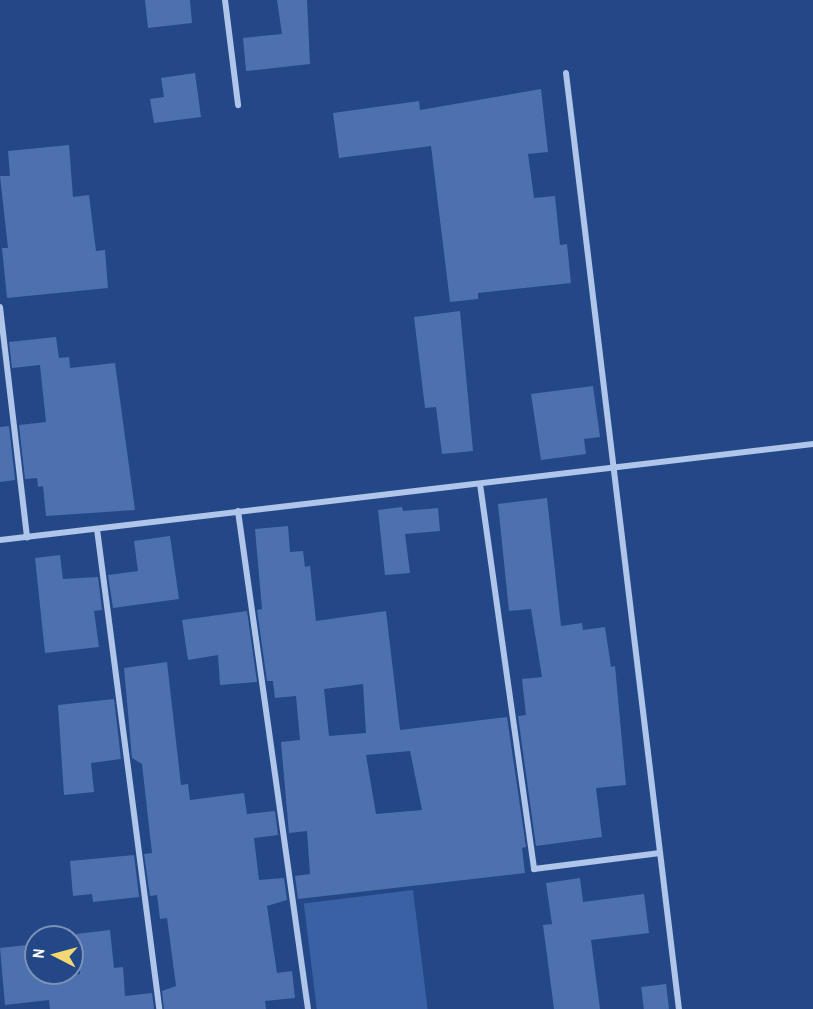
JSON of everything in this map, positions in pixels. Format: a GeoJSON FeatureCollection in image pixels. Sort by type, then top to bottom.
{"type":"FeatureCollection","features":[{"type":"Feature","properties":{"kind":"street"},"geometry":{"type":"LineString","coordinates":[[225,0],[238,105]]}},
{"type":"Feature","properties":{"kind":"street"},"geometry":{"type":"LineString","coordinates":[[566,73],[679,1009]]}},
{"type":"Feature","properties":{"kind":"street"},"geometry":{"type":"LineString","coordinates":[[0,307],[27,537]]}},
{"type":"Feature","properties":{"kind":"street"},"geometry":{"type":"LineString","coordinates":[[0,540],[813,444]]}},
{"type":"Feature","properties":{"kind":"street"},"geometry":{"type":"LineString","coordinates":[[480,484],[534,869],[660,853]]}},
{"type":"Feature","properties":{"kind":"street"},"geometry":{"type":"LineString","coordinates":[[238,511],[309,1009]]}},
{"type":"Feature","properties":{"kind":"street"},"geometry":{"type":"LineString","coordinates":[[97,529],[159,1009]]}},
{"type":"Feature","properties":{"kind":"shaded area"},"geometry":{"type":"Polygon","coordinates":[[[413,890],[428,1009],[317,1009],[304,903],[413,890]]]}},
{"type":"Feature","properties":{"kind":"building"},"geometry":{"type":"Polygon","coordinates":[[[145,0],[190,0],[192,23],[148,28],[145,0]]]}},
{"type":"Feature","properties":{"kind":"building"},"geometry":{"type":"Polygon","coordinates":[[[277,0],[307,0],[310,64],[246,71],[243,38],[282,34],[277,0]]]}},
{"type":"Feature","properties":{"kind":"building"},"geometry":{"type":"Polygon","coordinates":[[[195,73],[201,117],[154,123],[150,99],[164,97],[161,78],[195,73]]]}},
{"type":"Feature","properties":{"kind":"building"},"geometry":{"type":"Polygon","coordinates":[[[541,89],[548,152],[528,154],[534,198],[555,196],[560,245],[567,244],[571,283],[478,293],[478,299],[450,302],[431,146],[339,158],[333,113],[419,101],[420,110],[541,89]]]}},
{"type":"Feature","properties":{"kind":"building"},"geometry":{"type":"Polygon","coordinates":[[[69,145],[73,197],[89,195],[96,251],[105,250],[108,288],[7,298],[2,248],[8,248],[0,176],[10,176],[8,151],[69,145]]]}},
{"type":"Feature","properties":{"kind":"building"},"geometry":{"type":"Polygon","coordinates":[[[460,311],[473,451],[442,454],[436,407],[425,408],[414,317],[460,311]]]}},
{"type":"Feature","properties":{"kind":"building"},"geometry":{"type":"Polygon","coordinates":[[[56,337],[59,358],[69,357],[70,368],[115,363],[135,510],[46,516],[43,486],[38,487],[37,478],[25,479],[19,425],[46,422],[40,365],[12,368],[9,342],[56,337]]]}},
{"type":"Feature","properties":{"kind":"building"},"geometry":{"type":"Polygon","coordinates":[[[593,386],[600,437],[584,439],[586,454],[541,460],[531,394],[593,386]]]}},
{"type":"Feature","properties":{"kind":"building"},"geometry":{"type":"Polygon","coordinates":[[[9,426],[15,480],[0,482],[0,427],[9,426]]]}},
{"type":"Feature","properties":{"kind":"building"},"geometry":{"type":"Polygon","coordinates":[[[547,498],[561,626],[582,623],[583,630],[605,627],[611,667],[615,666],[626,785],[596,788],[602,837],[536,846],[518,716],[526,715],[522,679],[542,677],[531,609],[509,611],[498,504],[547,498]]]}},
{"type":"Feature","properties":{"kind":"building"},"geometry":{"type":"Polygon","coordinates":[[[402,507],[403,511],[438,508],[440,531],[405,534],[410,573],[385,575],[378,510],[402,507]]]}},
{"type":"Feature","properties":{"kind":"building"},"geometry":{"type":"Polygon","coordinates":[[[288,526],[290,552],[303,551],[305,567],[310,566],[316,621],[386,611],[400,730],[507,717],[526,847],[522,848],[525,873],[298,899],[295,876],[310,874],[307,831],[289,833],[281,742],[300,740],[296,696],[275,698],[273,681],[267,681],[257,610],[262,609],[255,529],[288,526]],[[363,684],[324,689],[329,736],[366,733],[363,684]],[[410,751],[366,755],[376,814],[422,810],[410,751]]]}},
{"type":"Feature","properties":{"kind":"building"},"geometry":{"type":"Polygon","coordinates":[[[170,536],[179,599],[113,608],[108,575],[138,571],[134,541],[170,536]]]}},
{"type":"Feature","properties":{"kind":"building"},"geometry":{"type":"Polygon","coordinates":[[[60,555],[63,579],[98,577],[102,610],[94,611],[99,647],[45,653],[35,558],[60,555]]]}},
{"type":"Feature","properties":{"kind":"building"},"geometry":{"type":"Polygon","coordinates":[[[247,611],[257,682],[220,685],[218,655],[188,660],[182,620],[247,611]]]}},
{"type":"Feature","properties":{"kind":"building"},"geometry":{"type":"Polygon","coordinates":[[[167,662],[181,785],[188,784],[190,800],[244,793],[247,814],[275,811],[278,835],[254,838],[259,880],[284,878],[287,900],[267,906],[277,973],[292,971],[295,998],[265,1001],[266,1009],[164,1009],[162,991],[176,986],[167,918],[160,919],[157,895],[150,896],[144,854],[152,853],[142,764],[132,758],[124,668],[167,662]]]}},
{"type":"Feature","properties":{"kind":"building"},"geometry":{"type":"Polygon","coordinates":[[[114,699],[121,759],[91,763],[94,792],[64,795],[58,705],[114,699]]]}},
{"type":"Feature","properties":{"kind":"building"},"geometry":{"type":"Polygon","coordinates":[[[134,855],[139,897],[93,902],[92,894],[73,896],[70,861],[134,855]]]}},
{"type":"Feature","properties":{"kind":"building"},"geometry":{"type":"Polygon","coordinates":[[[580,878],[583,902],[644,894],[649,933],[591,940],[600,1009],[554,1009],[543,925],[552,924],[546,883],[580,878]]]}},
{"type":"Feature","properties":{"kind":"building"},"geometry":{"type":"Polygon","coordinates":[[[110,930],[114,968],[123,967],[125,996],[152,993],[154,1009],[50,1009],[49,1000],[5,1005],[0,948],[24,945],[24,985],[84,985],[84,933],[110,930]]]}},
{"type":"Feature","properties":{"kind":"building"},"geometry":{"type":"Polygon","coordinates":[[[666,984],[669,1009],[644,1009],[641,987],[666,984]]]}}]}
